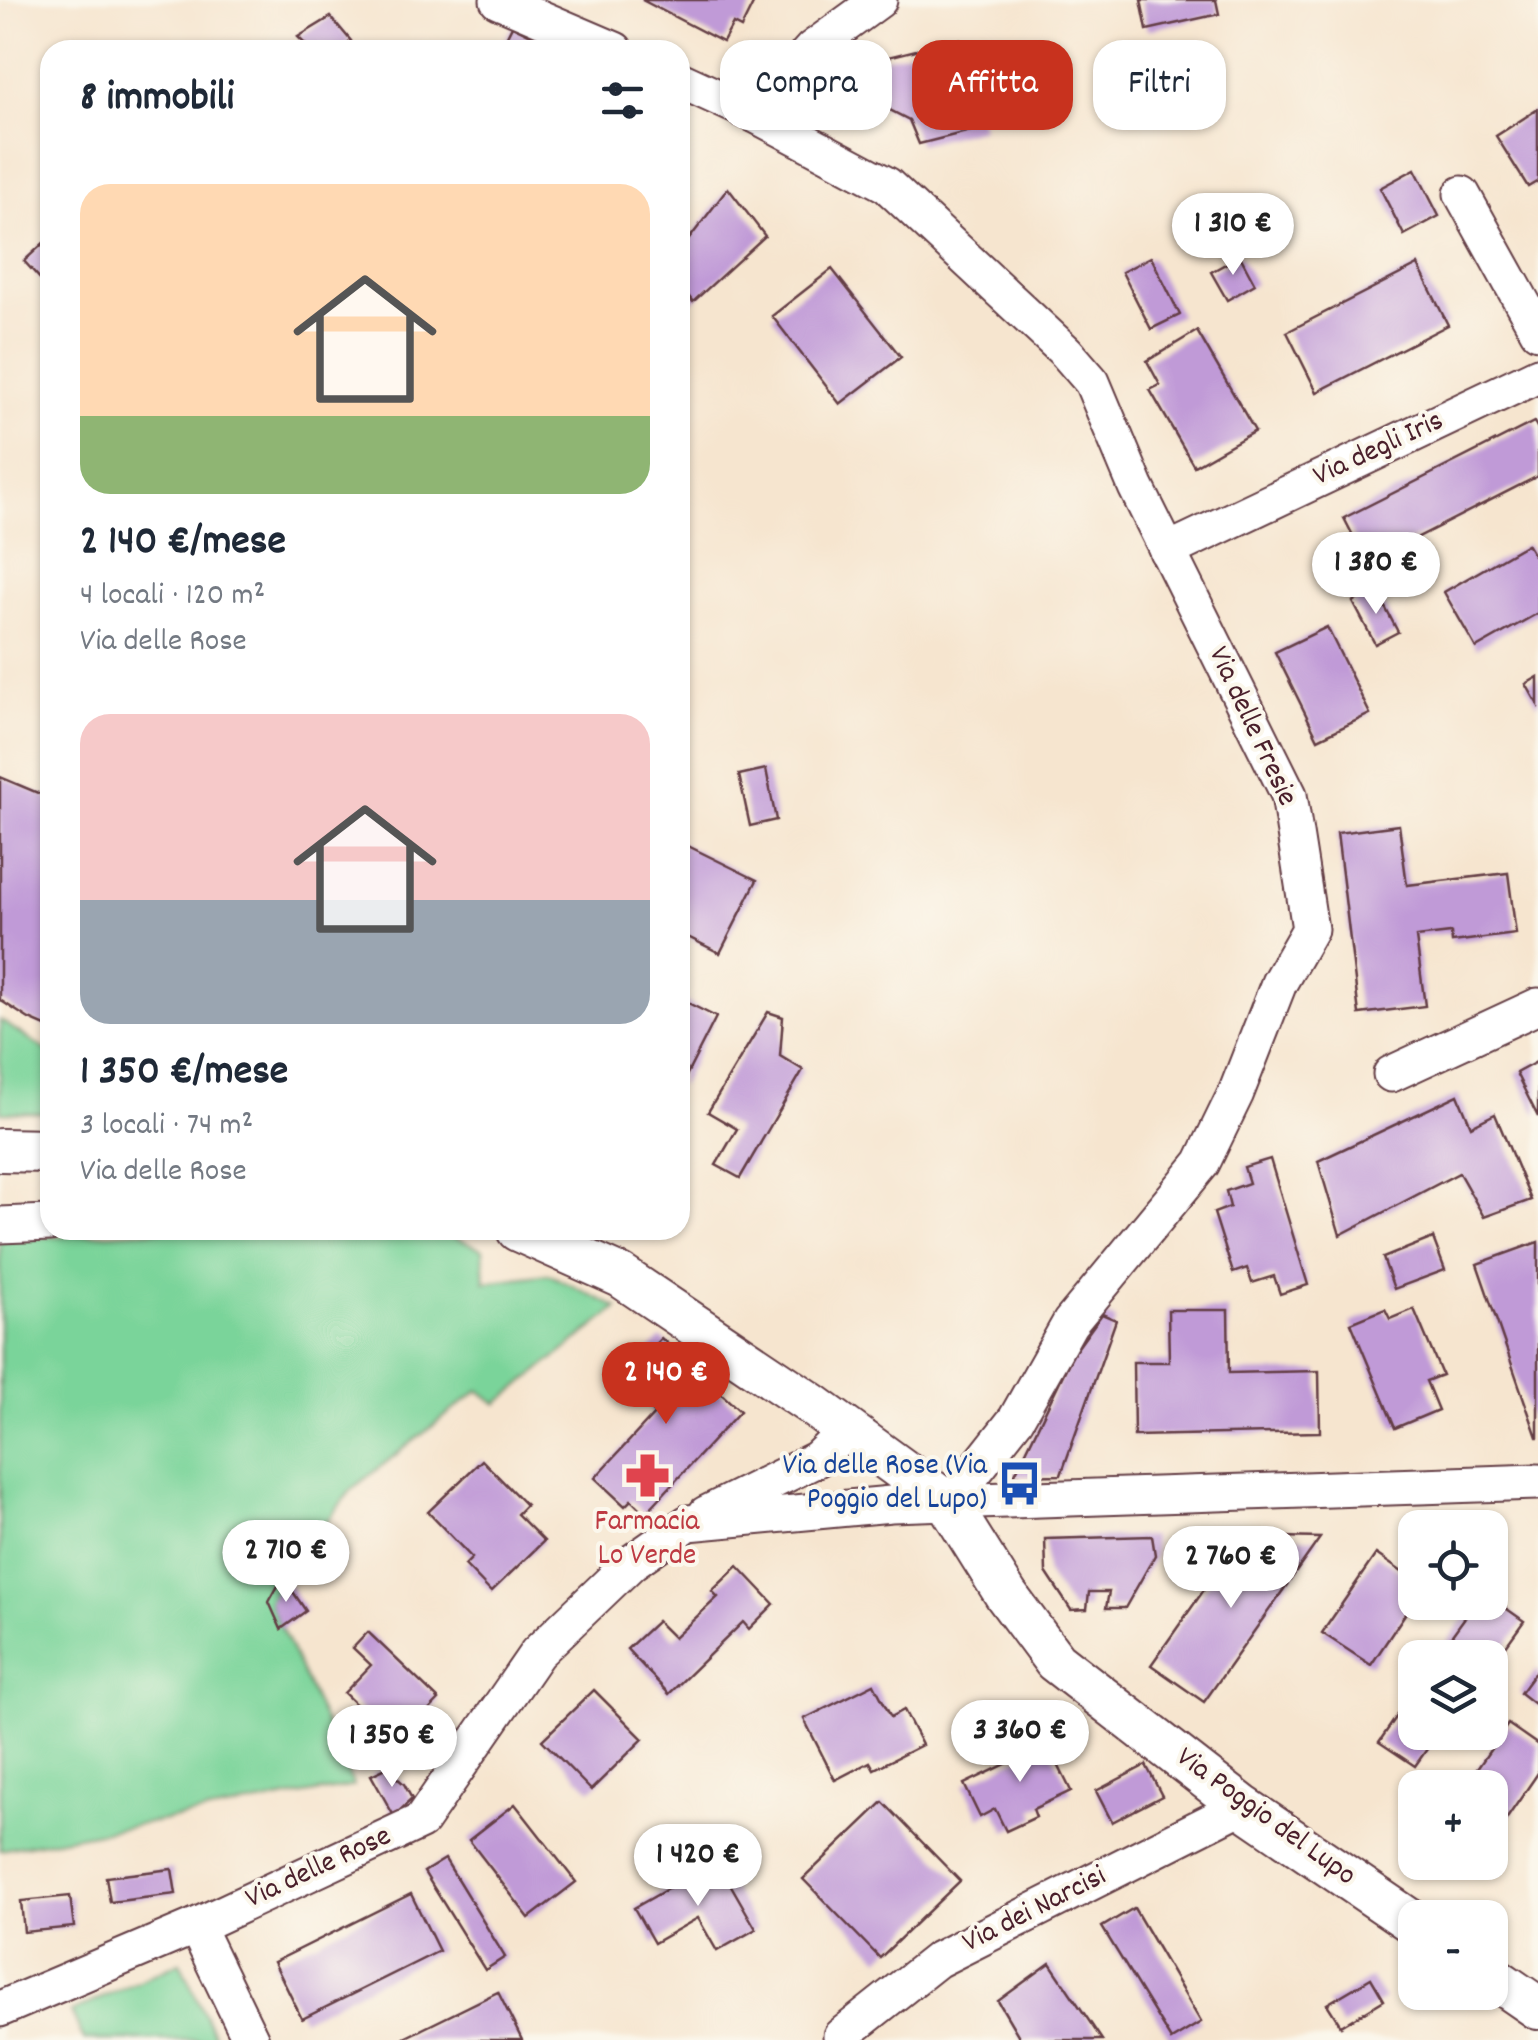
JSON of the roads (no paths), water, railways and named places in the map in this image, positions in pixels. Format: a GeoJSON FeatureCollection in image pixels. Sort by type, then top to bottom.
{"type":"FeatureCollection","features":[{"type":"Feature","properties":{"kind":"street"},"geometry":{"type":"LineString","coordinates":[[498,0],[592,40]]}},
{"type":"Feature","properties":{"kind":"street"},"geometry":{"type":"LineString","coordinates":[[824,40],[879,0]]}},
{"type":"Feature","properties":{"kind":"street","name":"Via delle Fresie"},"geometry":{"type":"LineString","coordinates":[[690,85],[720,98]]}},
{"type":"Feature","properties":{"kind":"street","name":"Via delle Fresie"},"geometry":{"type":"LineString","coordinates":[[784,130],[886,185],[1066,352],[1092,382],[1166,551],[1290,794],[1310,930],[1279,983],[1236,1093],[1202,1163],[1070,1323],[1016,1420],[949,1504]]}},
{"type":"Feature","properties":{"kind":"street"},"geometry":{"type":"LineString","coordinates":[[1462,194],[1538,331]]}},
{"type":"Feature","properties":{"kind":"street","name":"Via degli Iris"},"geometry":{"type":"LineString","coordinates":[[1166,551],[1538,375]]}},
{"type":"Feature","properties":{"kind":"street"},"geometry":{"type":"LineString","coordinates":[[1390,1074],[1538,1006]]}},
{"type":"Feature","properties":{"kind":"street"},"geometry":{"type":"LineString","coordinates":[[0,1150],[40,1151]]}},
{"type":"Feature","properties":{"kind":"street"},"geometry":{"type":"LineString","coordinates":[[0,1226],[40,1223]]}},
{"type":"Feature","properties":{"kind":"street","name":"Via Poggio del Lupo"},"geometry":{"type":"LineString","coordinates":[[540,1240],[621,1276],[949,1504],[1006,1595],[1056,1661],[1242,1806],[1398,1912]]}},
{"type":"Feature","properties":{"kind":"street"},"geometry":{"type":"LineString","coordinates":[[688,1523],[817,1459],[847,1430]]}},
{"type":"Feature","properties":{"kind":"street","name":"Via delle Rose"},"geometry":{"type":"LineString","coordinates":[[0,2009],[196,1926],[421,1822],[537,1653],[630,1563],[688,1523],[890,1504],[1538,1482]]}},
{"type":"Feature","properties":{"kind":"street","name":"Via dei Narcisi"},"geometry":{"type":"LineString","coordinates":[[841,2036],[937,1960],[1242,1806]]}},
{"type":"Feature","properties":{"kind":"street"},"geometry":{"type":"LineString","coordinates":[[196,1926],[250,2040]]}},
{"type":"Feature","properties":{"kind":"street"},"geometry":{"type":"LineString","coordinates":[[1508,1987],[1538,2008]]}},
{"type":"Feature","properties":{"kind":"place","name":"Farmacia Lo Verde"},"geometry":{"type":"Point","coordinates":[647,1476]}},
{"type":"Feature","properties":{"kind":"place","name":"Via delle Rose (Via Poggio del Lupo)"},"geometry":{"type":"Point","coordinates":[1020,1484]}}]}
